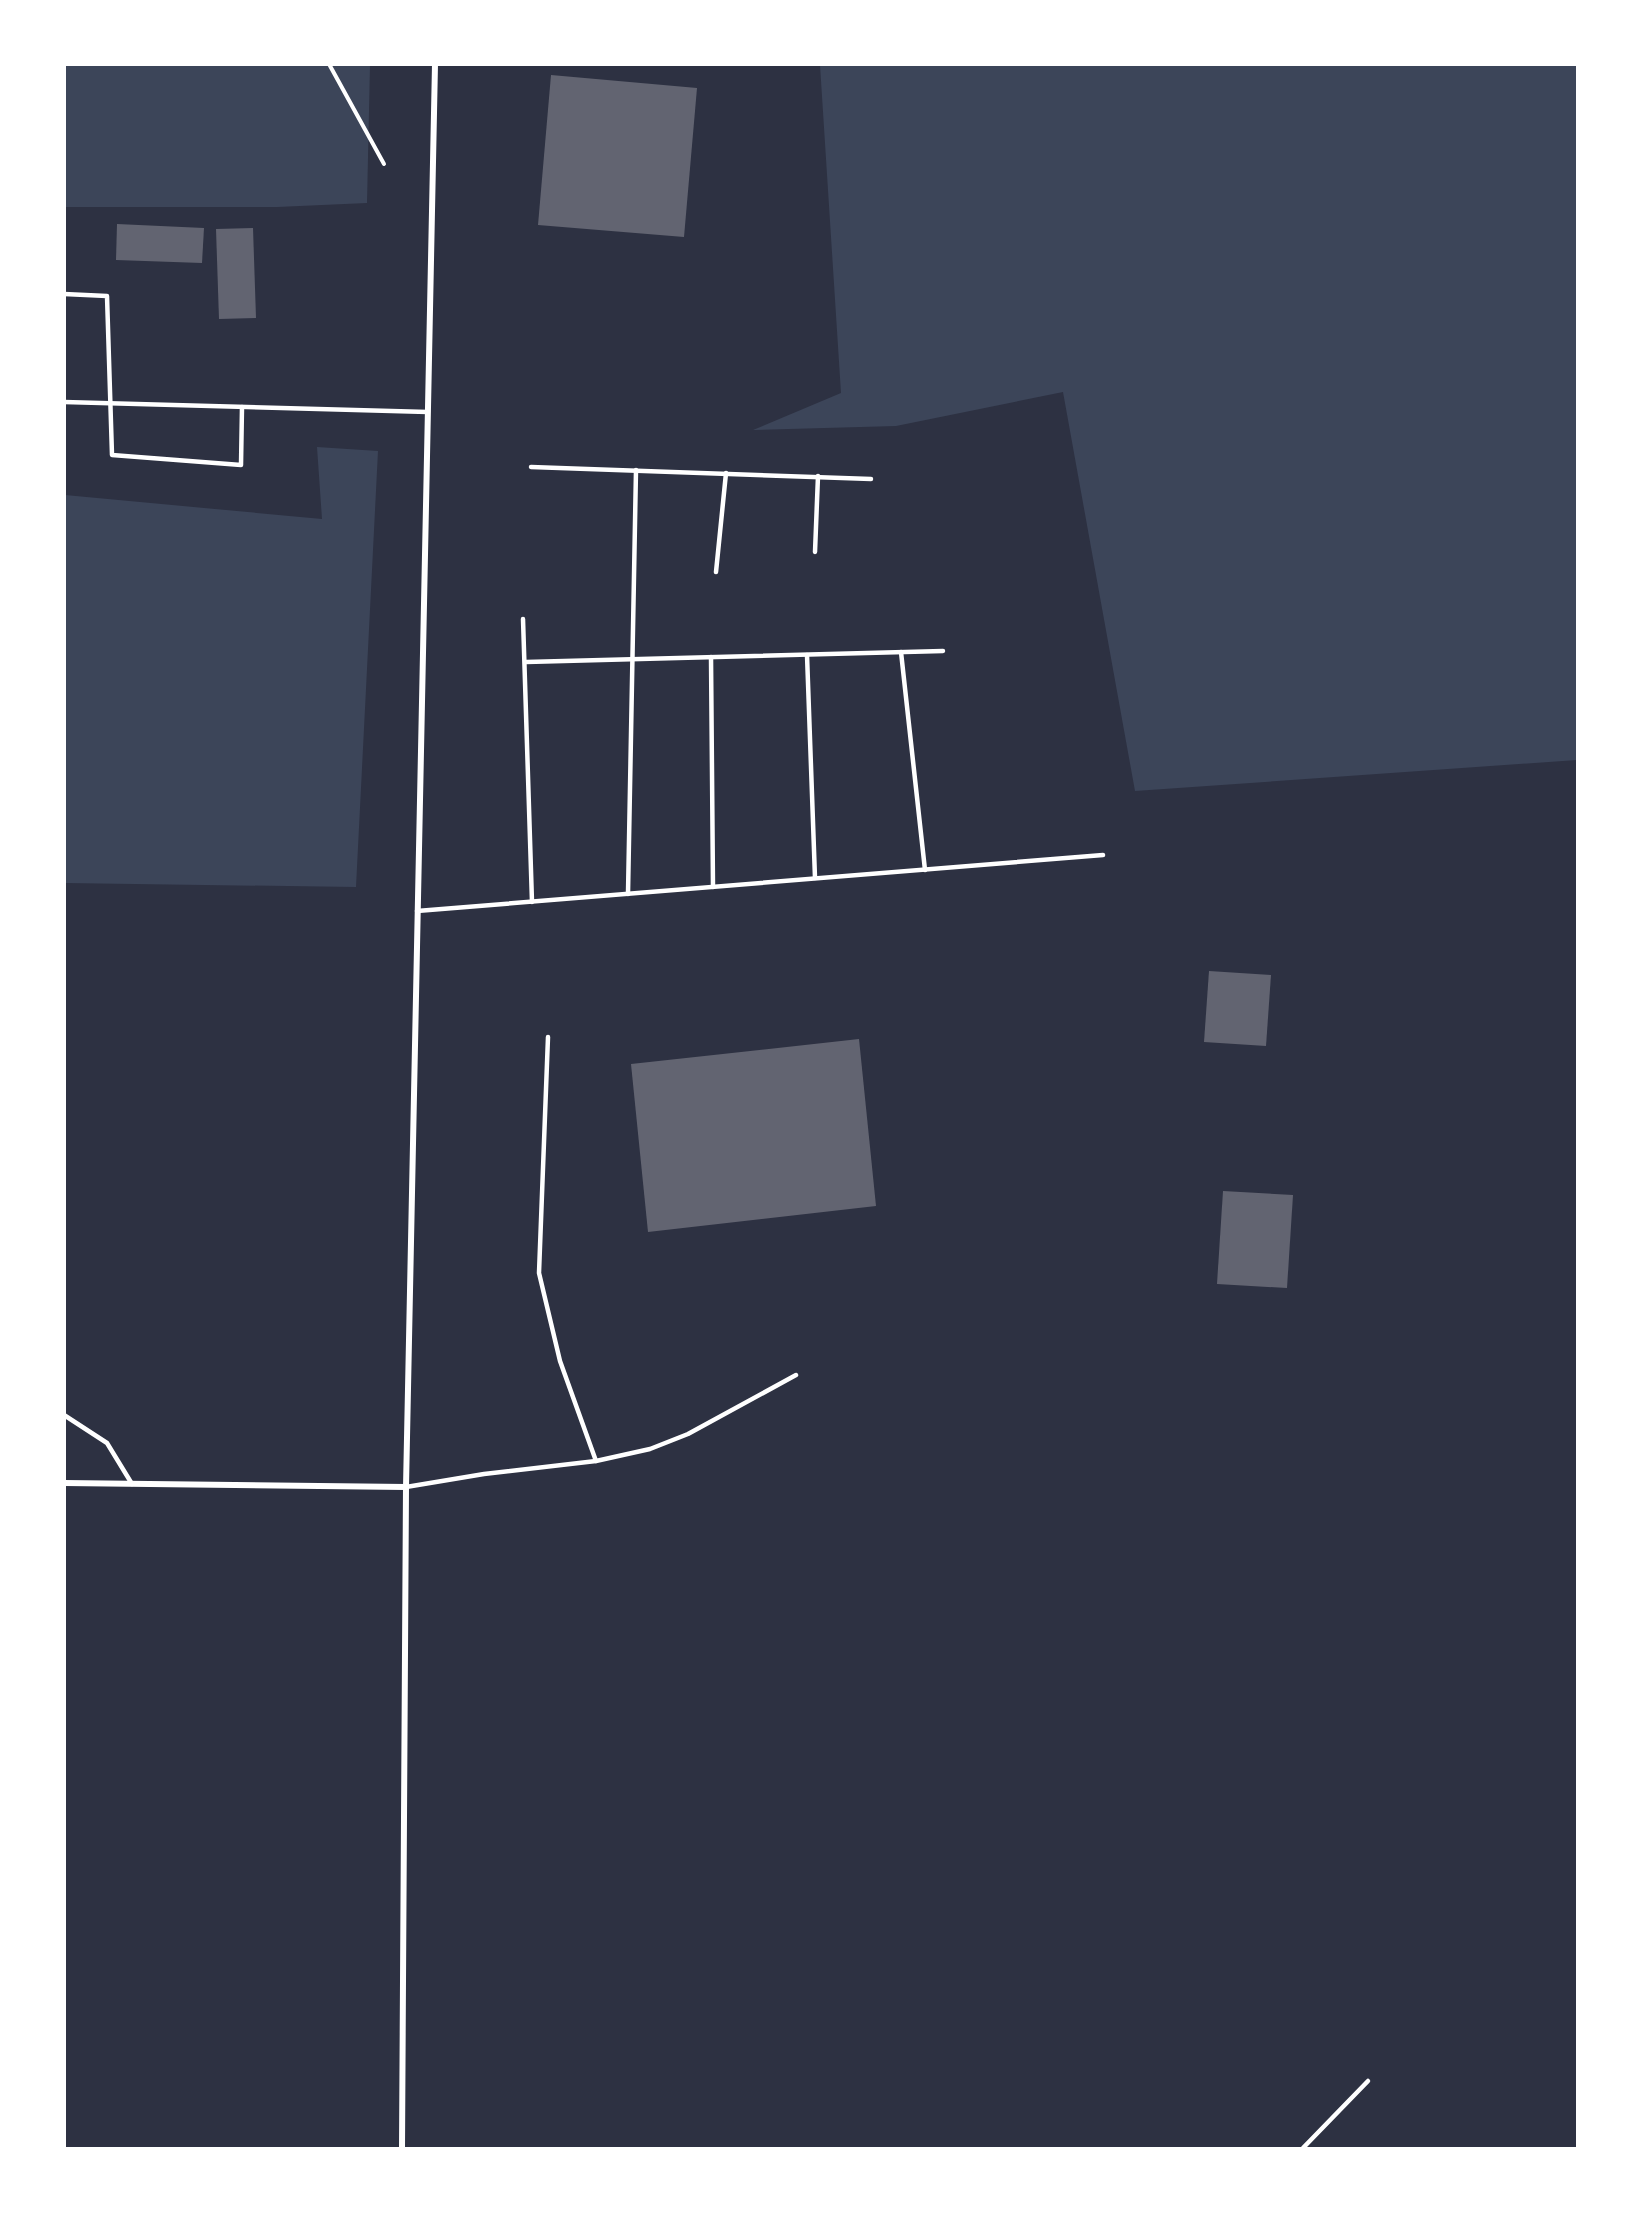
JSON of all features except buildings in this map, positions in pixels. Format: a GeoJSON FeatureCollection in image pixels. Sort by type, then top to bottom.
{"type":"FeatureCollection","features":[{"type":"Feature","properties":{"kind":"street"},"geometry":{"type":"LineString","coordinates":[[402,2148],[406,1487],[435,64]]}},
{"type":"Feature","properties":{"kind":"street"},"geometry":{"type":"LineString","coordinates":[[64,1483],[406,1487]]}},
{"type":"Feature","properties":{"kind":"lane"},"geometry":{"type":"LineString","coordinates":[[64,294],[107,296],[112,455],[241,465],[242,407]]}},
{"type":"Feature","properties":{"kind":"lane"},"geometry":{"type":"LineString","coordinates":[[64,402],[428,412]]}},
{"type":"Feature","properties":{"kind":"lane"},"geometry":{"type":"LineString","coordinates":[[531,467],[871,478]]}},
{"type":"Feature","properties":{"kind":"lane"},"geometry":{"type":"LineString","coordinates":[[628,894],[636,470]]}},
{"type":"Feature","properties":{"kind":"lane"},"geometry":{"type":"LineString","coordinates":[[716,572],[726,473]]}},
{"type":"Feature","properties":{"kind":"lane"},"geometry":{"type":"LineString","coordinates":[[815,552],[818,476]]}},
{"type":"Feature","properties":{"kind":"lane"},"geometry":{"type":"LineString","coordinates":[[523,619],[532,902]]}},
{"type":"Feature","properties":{"kind":"lane"},"geometry":{"type":"LineString","coordinates":[[525,662],[942,651]]}},
{"type":"Feature","properties":{"kind":"lane"},"geometry":{"type":"LineString","coordinates":[[901,652],[925,870]]}},
{"type":"Feature","properties":{"kind":"lane"},"geometry":{"type":"LineString","coordinates":[[807,655],[815,878]]}},
{"type":"Feature","properties":{"kind":"lane"},"geometry":{"type":"LineString","coordinates":[[711,657],[713,887]]}},
{"type":"Feature","properties":{"kind":"lane"},"geometry":{"type":"LineString","coordinates":[[417,911],[1103,855]]}},
{"type":"Feature","properties":{"kind":"lane"},"geometry":{"type":"LineString","coordinates":[[548,1037],[539,1273],[560,1361],[596,1461]]}},
{"type":"Feature","properties":{"kind":"lane"},"geometry":{"type":"LineString","coordinates":[[406,1487],[484,1474],[596,1461],[650,1449],[688,1434],[796,1375]]}},
{"type":"Feature","properties":{"kind":"lane"},"geometry":{"type":"LineString","coordinates":[[64,1415],[107,1443],[132,1484]]}},
{"type":"Feature","properties":{"kind":"lane"},"geometry":{"type":"LineString","coordinates":[[1303,2148],[1368,2081]]}},
{"type":"Feature","properties":{"kind":"path"},"geometry":{"type":"LineString","coordinates":[[330,64],[384,164]]}},
{"type":"Feature","properties":{"kind":"shaded area"},"geometry":{"type":"Polygon","coordinates":[[[65,65],[370,65],[367,203],[277,207],[65,207],[65,65]]]}},
{"type":"Feature","properties":{"kind":"shaded area"},"geometry":{"type":"Polygon","coordinates":[[[820,65],[1577,65],[1577,760],[1135,791],[1063,392],[896,426],[753,430],[841,393],[820,65]]]}},
{"type":"Feature","properties":{"kind":"shaded area"},"geometry":{"type":"Polygon","coordinates":[[[317,447],[378,451],[356,887],[65,883],[65,495],[322,519],[317,447]]]}}]}
